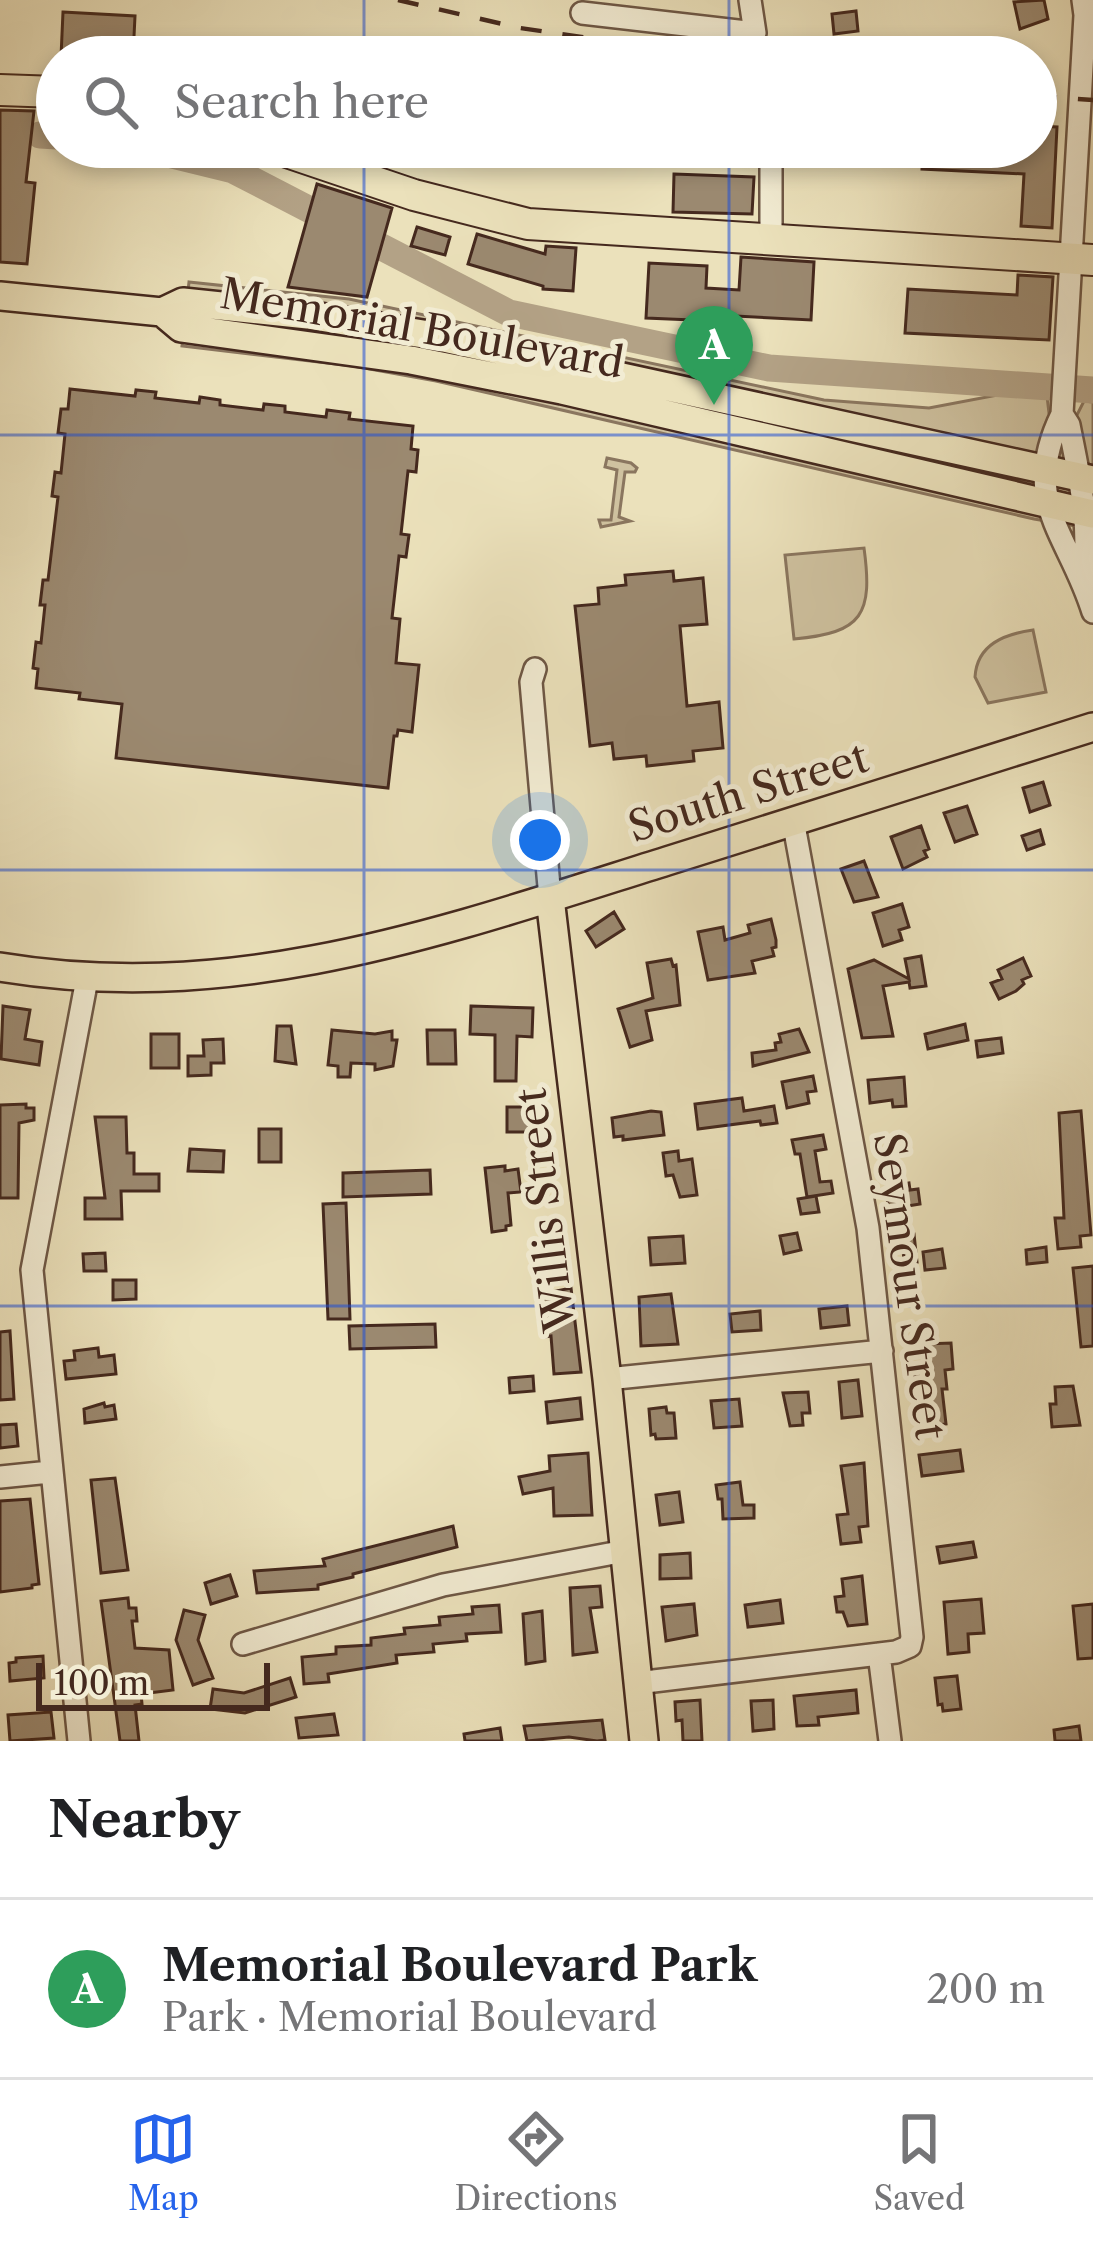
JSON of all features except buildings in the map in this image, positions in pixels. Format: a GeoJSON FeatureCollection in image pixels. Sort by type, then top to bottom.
{"type":"FeatureCollection","features":[{"type":"Feature","properties":{"kind":"highway"},"geometry":{"type":"LineString","coordinates":[[0,90],[36,91]]}},
{"type":"Feature","properties":{"kind":"highway"},"geometry":{"type":"LineString","coordinates":[[334,168],[414,195],[528,224],[1081,259]]}},
{"type":"Feature","properties":{"kind":"main road","name":"Memorial Boulevard"},"geometry":{"type":"LineString","coordinates":[[0,296],[162,312],[183,302],[308,315],[435,336],[1086,479]]}},
{"type":"Feature","properties":{"kind":"main road","name":"Memorial Boulevard"},"geometry":{"type":"LineString","coordinates":[[162,312],[181,328],[411,360],[562,390],[1089,513]]}},
{"type":"Feature","properties":{"kind":"main road","name":"South Street"},"geometry":{"type":"LineString","coordinates":[[0,967],[87,979],[202,977],[302,965],[550,898],[1093,727]]}},
{"type":"Feature","properties":{"kind":"main road","name":"Willis Street"},"geometry":{"type":"LineString","coordinates":[[550,898],[608,1379],[644,1741]]}},
{"type":"Feature","properties":{"kind":"street"},"geometry":{"type":"LineString","coordinates":[[582,13],[755,33],[750,0]]}},
{"type":"Feature","properties":{"kind":"street"},"geometry":{"type":"LineString","coordinates":[[1083,0],[1081,259],[1066,346],[1062,414],[1046,470],[1045,504],[1093,612]]}},
{"type":"Feature","properties":{"kind":"street"},"geometry":{"type":"LineString","coordinates":[[771,168],[771,241]]}},
{"type":"Feature","properties":{"kind":"street"},"geometry":{"type":"LineString","coordinates":[[1062,414],[1086,479],[1089,513],[1083,581]]}},
{"type":"Feature","properties":{"kind":"street","name":"Willis Street"},"geometry":{"type":"LineString","coordinates":[[535,669],[531,682],[550,898]]}},
{"type":"Feature","properties":{"kind":"street","name":"Seymour Street"},"geometry":{"type":"LineString","coordinates":[[794,820],[868,1228],[912,1637],[910,1646],[879,1654]]}},
{"type":"Feature","properties":{"kind":"street"},"geometry":{"type":"LineString","coordinates":[[79,1741],[32,1270],[87,979]]}},
{"type":"Feature","properties":{"kind":"street"},"geometry":{"type":"LineString","coordinates":[[608,1379],[882,1351]]}},
{"type":"Feature","properties":{"kind":"street"},"geometry":{"type":"LineString","coordinates":[[0,1477],[50,1472]]}},
{"type":"Feature","properties":{"kind":"street"},"geometry":{"type":"LineString","coordinates":[[242,1644],[443,1585],[625,1551]]}},
{"type":"Feature","properties":{"kind":"street"},"geometry":{"type":"LineString","coordinates":[[637,1683],[879,1654],[890,1741]]}},
{"type":"Feature","properties":{"kind":"shaded area"},"geometry":{"type":"Polygon","coordinates":[[[189,282],[349,299],[824,400],[929,408],[1008,393],[1047,396],[1049,413],[1077,415],[1084,401],[1093,402],[1093,529],[436,381],[182,346],[189,282]]]}},
{"type":"Feature","properties":{"kind":"shaded area"},"geometry":{"type":"Polygon","coordinates":[[[607,458],[637,468],[625,472],[619,517],[630,521],[601,527],[599,520],[611,520],[617,470],[605,467],[607,458]]]}},
{"type":"Feature","properties":{"kind":"shaded area"},"geometry":{"type":"Polygon","coordinates":[[[864,548],[867,589],[858,616],[835,632],[794,639],[785,555],[864,548]]]}},
{"type":"Feature","properties":{"kind":"shaded area"},"geometry":{"type":"Polygon","coordinates":[[[1033,630],[1046,692],[988,703],[975,677],[981,656],[1003,638],[1033,630]]]}},
{"type":"Feature","properties":{"kind":"waterway"},"geometry":{"type":"LineString","coordinates":[[225,168],[509,313],[769,368],[1093,390]]}},
{"type":"Feature","properties":{"kind":"railway"},"geometry":{"type":"LineString","coordinates":[[398,0],[575,36]]}},
{"type":"Feature","properties":{"kind":"railway"},"geometry":{"type":"LineString","coordinates":[[1057,97],[1093,100]]}},
{"type":"Feature","properties":{"kind":"place","name":"Memorial Boulevard Park"},"geometry":{"type":"Point","coordinates":[714,405]}}]}
